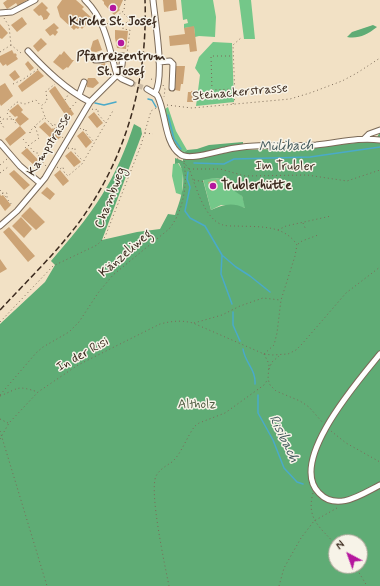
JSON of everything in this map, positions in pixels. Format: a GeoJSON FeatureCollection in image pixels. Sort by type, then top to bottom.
{"type":"FeatureCollection","features":[{"type":"Feature","properties":{"kind":"street"},"geometry":{"type":"LineString","coordinates":[[0,13],[12,12],[35,0]]}},
{"type":"Feature","properties":{"kind":"street"},"geometry":{"type":"LineString","coordinates":[[87,0],[102,24],[117,75],[122,80],[131,83]]}},
{"type":"Feature","properties":{"kind":"street"},"geometry":{"type":"LineString","coordinates":[[153,0],[160,80],[156,93]]}},
{"type":"Feature","properties":{"kind":"street"},"geometry":{"type":"LineString","coordinates":[[28,51],[59,80],[89,104]]}},
{"type":"Feature","properties":{"kind":"street"},"geometry":{"type":"LineString","coordinates":[[95,60],[102,61],[117,55],[124,56],[122,65]]}},
{"type":"Feature","properties":{"kind":"street"},"geometry":{"type":"LineString","coordinates":[[159,62],[170,61],[173,64],[172,88]]}},
{"type":"Feature","properties":{"kind":"street","name":"Kampstrasse"},"geometry":{"type":"LineString","coordinates":[[0,226],[17,211],[40,182],[47,176],[89,104],[117,75]]}},
{"type":"Feature","properties":{"kind":"street"},"geometry":{"type":"LineString","coordinates":[[79,97],[84,82]]}},
{"type":"Feature","properties":{"kind":"street"},"geometry":{"type":"LineString","coordinates":[[147,89],[156,93],[160,99],[165,123],[172,145],[180,154],[184,156],[193,157],[234,148],[252,146],[318,145],[364,139],[380,140]]}},
{"type":"Feature","properties":{"kind":"street"},"geometry":{"type":"LineString","coordinates":[[364,139],[369,134],[380,130]]}},
{"type":"Feature","properties":{"kind":"street"},"geometry":{"type":"LineString","coordinates":[[0,143],[20,166],[40,182]]}},
{"type":"Feature","properties":{"kind":"street"},"geometry":{"type":"LineString","coordinates":[[380,354],[325,427],[316,450],[311,469],[311,478],[315,489],[328,499],[341,502],[357,497],[380,485]]}},
{"type":"Feature","properties":{"kind":"path"},"geometry":{"type":"LineString","coordinates":[[106,26],[124,11],[125,0]]}},
{"type":"Feature","properties":{"kind":"path"},"geometry":{"type":"LineString","coordinates":[[122,12],[130,20],[123,25],[123,29],[130,30],[128,54],[124,56]]}},
{"type":"Feature","properties":{"kind":"path"},"geometry":{"type":"LineString","coordinates":[[0,13],[9,26],[11,45],[21,53]]}},
{"type":"Feature","properties":{"kind":"path"},"geometry":{"type":"LineString","coordinates":[[233,104],[235,98],[233,45],[242,37]]}},
{"type":"Feature","properties":{"kind":"path"},"geometry":{"type":"LineString","coordinates":[[0,52],[11,45]]}},
{"type":"Feature","properties":{"kind":"path"},"geometry":{"type":"LineString","coordinates":[[212,90],[211,56],[234,56]]}},
{"type":"Feature","properties":{"kind":"path","name":"Steinackerstrasse"},"geometry":{"type":"LineString","coordinates":[[165,106],[169,105],[192,108],[279,101],[310,93],[335,84],[357,73],[380,58]]}},
{"type":"Feature","properties":{"kind":"path"},"geometry":{"type":"LineString","coordinates":[[13,84],[22,80],[40,67]]}},
{"type":"Feature","properties":{"kind":"path"},"geometry":{"type":"LineString","coordinates":[[124,73],[129,74]]}},
{"type":"Feature","properties":{"kind":"path"},"geometry":{"type":"LineString","coordinates":[[160,80],[163,80],[165,89],[164,99]]}},
{"type":"Feature","properties":{"kind":"path"},"geometry":{"type":"LineString","coordinates":[[41,106],[46,101],[46,91],[57,83]]}},
{"type":"Feature","properties":{"kind":"path"},"geometry":{"type":"LineString","coordinates":[[204,93],[212,90],[234,89]]}},
{"type":"Feature","properties":{"kind":"path"},"geometry":{"type":"LineString","coordinates":[[65,100],[70,93]]}},
{"type":"Feature","properties":{"kind":"path"},"geometry":{"type":"LineString","coordinates":[[70,109],[79,97]]}},
{"type":"Feature","properties":{"kind":"path"},"geometry":{"type":"LineString","coordinates":[[17,125],[7,113],[8,110],[16,102],[25,104],[36,100],[41,106],[45,117],[51,124],[56,125],[56,131],[62,137]]}},
{"type":"Feature","properties":{"kind":"path"},"geometry":{"type":"LineString","coordinates":[[89,104],[94,110],[98,109],[98,114],[106,123]]}},
{"type":"Feature","properties":{"kind":"path","name":"Chambweg"},"geometry":{"type":"LineString","coordinates":[[0,322],[53,266],[97,245],[105,237],[145,133],[151,111],[158,108]]}},
{"type":"Feature","properties":{"kind":"path"},"geometry":{"type":"LineString","coordinates":[[54,166],[60,169],[63,167],[64,172],[68,176],[83,162],[114,109]]}},
{"type":"Feature","properties":{"kind":"path"},"geometry":{"type":"LineString","coordinates":[[0,117],[3,120]]}},
{"type":"Feature","properties":{"kind":"path"},"geometry":{"type":"LineString","coordinates":[[30,132],[45,117]]}},
{"type":"Feature","properties":{"kind":"path"},"geometry":{"type":"LineString","coordinates":[[4,128],[0,122],[3,120],[12,119]]}},
{"type":"Feature","properties":{"kind":"path"},"geometry":{"type":"LineString","coordinates":[[25,148],[39,138],[35,126]]}},
{"type":"Feature","properties":{"kind":"path"},"geometry":{"type":"LineString","coordinates":[[77,127],[82,130],[86,129],[86,133],[95,142]]}},
{"type":"Feature","properties":{"kind":"path"},"geometry":{"type":"LineString","coordinates":[[145,133],[153,134]]}},
{"type":"Feature","properties":{"kind":"path"},"geometry":{"type":"LineString","coordinates":[[23,139],[35,153],[38,153],[39,158],[45,165]]}},
{"type":"Feature","properties":{"kind":"path"},"geometry":{"type":"LineString","coordinates":[[66,146],[71,149],[75,148],[75,153],[83,162]]}},
{"type":"Feature","properties":{"kind":"path","name":"Känzeliweg"},"geometry":{"type":"LineString","coordinates":[[0,396],[36,353],[43,347],[69,332],[79,322],[98,293],[113,275],[159,238],[174,223],[186,185],[184,156]]}},
{"type":"Feature","properties":{"kind":"path"},"geometry":{"type":"LineString","coordinates":[[0,165],[9,157]]}},
{"type":"Feature","properties":{"kind":"path"},"geometry":{"type":"LineString","coordinates":[[184,163],[189,169],[197,192],[209,215],[215,220],[222,225],[263,227],[278,230],[288,234],[293,238],[297,245],[281,300],[274,345],[264,354]]}},
{"type":"Feature","properties":{"kind":"path"},"geometry":{"type":"LineString","coordinates":[[0,173],[8,167]]}},
{"type":"Feature","properties":{"kind":"path","name":"Im Trubler"},"geometry":{"type":"LineString","coordinates":[[189,169],[220,169],[245,176],[307,175],[347,181],[380,170]]}},
{"type":"Feature","properties":{"kind":"path"},"geometry":{"type":"LineString","coordinates":[[193,180],[205,182]]}},
{"type":"Feature","properties":{"kind":"path"},"geometry":{"type":"LineString","coordinates":[[0,190],[13,206]]}},
{"type":"Feature","properties":{"kind":"path"},"geometry":{"type":"LineString","coordinates":[[2,193],[7,193],[7,199]]}},
{"type":"Feature","properties":{"kind":"path"},"geometry":{"type":"LineString","coordinates":[[278,230],[286,226],[331,216]]}},
{"type":"Feature","properties":{"kind":"path"},"geometry":{"type":"LineString","coordinates":[[303,222],[306,230]]}},
{"type":"Feature","properties":{"kind":"path"},"geometry":{"type":"LineString","coordinates":[[297,245],[302,241],[318,235]]}},
{"type":"Feature","properties":{"kind":"path"},"geometry":{"type":"LineString","coordinates":[[269,369],[272,362],[281,355],[296,350],[346,293],[380,267]]}},
{"type":"Feature","properties":{"kind":"path"},"geometry":{"type":"LineString","coordinates":[[193,324],[222,315],[240,306],[263,298],[281,300]]}},
{"type":"Feature","properties":{"kind":"path","name":"In der Risi"},"geometry":{"type":"LineString","coordinates":[[1,438],[9,423],[38,392],[85,362],[160,324],[174,321],[184,321],[193,324]]}},
{"type":"Feature","properties":{"kind":"path"},"geometry":{"type":"LineString","coordinates":[[193,324],[264,354],[281,355]]}},
{"type":"Feature","properties":{"kind":"path"},"geometry":{"type":"LineString","coordinates":[[264,354],[269,364],[268,379],[270,385],[276,391],[300,401],[309,407],[325,427],[346,443],[380,462]]}},
{"type":"Feature","properties":{"kind":"path"},"geometry":{"type":"LineString","coordinates":[[169,586],[161,544],[155,497],[155,483],[157,475],[175,458],[195,426],[225,413],[264,385],[268,379]]}},
{"type":"Feature","properties":{"kind":"path"},"geometry":{"type":"LineString","coordinates":[[0,396],[16,388],[23,387],[38,392]]}},
{"type":"Feature","properties":{"kind":"path"},"geometry":{"type":"LineString","coordinates":[[0,419],[9,423]]}},
{"type":"Feature","properties":{"kind":"path"},"geometry":{"type":"LineString","coordinates":[[0,431],[47,586]]}},
{"type":"Feature","properties":{"kind":"path"},"geometry":{"type":"LineString","coordinates":[[315,489],[311,508],[314,521],[328,536]]}},
{"type":"Feature","properties":{"kind":"path"},"geometry":{"type":"LineString","coordinates":[[279,586],[284,568],[293,551],[314,521],[336,508],[341,502]]}},
{"type":"Feature","properties":{"kind":"path"},"geometry":{"type":"LineString","coordinates":[[360,574],[367,586]]}},
{"type":"Feature","properties":{"kind":"green space"},"geometry":{"type":"Polygon","coordinates":[[[181,0],[213,0],[216,17],[215,37],[195,37],[194,27],[184,28],[184,24],[188,23],[187,19],[183,20],[181,0]]]}},
{"type":"Feature","properties":{"kind":"green space"},"geometry":{"type":"Polygon","coordinates":[[[239,0],[251,0],[255,39],[244,39],[239,0]]]}},
{"type":"Feature","properties":{"kind":"green space"},"geometry":{"type":"Polygon","coordinates":[[[373,25],[377,27],[366,34],[359,37],[347,37],[352,32],[373,25]]]}},
{"type":"Feature","properties":{"kind":"green space"},"geometry":{"type":"Polygon","coordinates":[[[213,42],[232,43],[234,102],[196,106],[200,75],[195,68],[199,57],[213,42]]]}},
{"type":"Feature","properties":{"kind":"green space"},"geometry":{"type":"Polygon","coordinates":[[[168,107],[176,131],[187,150],[183,153],[175,144],[171,133],[165,109],[168,107]]]}},
{"type":"Feature","properties":{"kind":"green space","name":"Altholz"},"geometry":{"type":"Polygon","coordinates":[[[134,124],[141,128],[142,134],[102,240],[137,232],[160,229],[168,214],[175,215],[183,189],[183,175],[179,163],[175,164],[175,158],[183,161],[183,153],[187,150],[197,149],[209,145],[243,142],[243,150],[305,148],[375,141],[380,132],[380,586],[0,586],[0,324],[45,282],[55,265],[51,261],[97,204],[112,178],[134,124]],[[215,178],[203,180],[211,210],[228,204],[245,208],[242,196],[233,190],[234,181],[215,178]]]}},
{"type":"Feature","properties":{"kind":"green space"},"geometry":{"type":"Polygon","coordinates":[[[178,163],[183,171],[182,195],[176,193],[172,176],[173,164],[178,163]]]}},
{"type":"Feature","properties":{"kind":"green space"},"geometry":{"type":"Polygon","coordinates":[[[215,178],[234,181],[242,196],[246,208],[221,205],[211,210],[203,179],[215,178]]]}},
{"type":"Feature","properties":{"kind":"building"},"geometry":{"type":"Polygon","coordinates":[[[7,0],[27,0],[18,6],[16,3],[7,9],[3,3],[7,0]]]}},
{"type":"Feature","properties":{"kind":"building"},"geometry":{"type":"Polygon","coordinates":[[[62,0],[76,0],[84,7],[82,9],[92,18],[82,29],[80,27],[74,30],[60,17],[57,7],[62,0]]]}},
{"type":"Feature","properties":{"kind":"building","name":"Kirche St. Josef"},"geometry":{"type":"Polygon","coordinates":[[[102,0],[123,0],[119,9],[120,10],[114,15],[102,0]]]}},
{"type":"Feature","properties":{"kind":"building"},"geometry":{"type":"Polygon","coordinates":[[[163,0],[176,0],[177,10],[164,12],[163,0]]]}},
{"type":"Feature","properties":{"kind":"building"},"geometry":{"type":"Polygon","coordinates":[[[42,2],[48,8],[46,10],[50,14],[47,19],[43,20],[41,15],[39,16],[33,10],[42,2]]]}},
{"type":"Feature","properties":{"kind":"building"},"geometry":{"type":"Polygon","coordinates":[[[22,17],[27,24],[17,32],[11,25],[22,17]]]}},
{"type":"Feature","properties":{"kind":"building"},"geometry":{"type":"Polygon","coordinates":[[[54,23],[59,28],[56,30],[58,32],[55,36],[53,34],[50,36],[45,30],[54,23]]]}},
{"type":"Feature","properties":{"kind":"building"},"geometry":{"type":"Polygon","coordinates":[[[0,24],[8,33],[2,39],[0,38],[0,24]]]}},
{"type":"Feature","properties":{"kind":"building"},"geometry":{"type":"Polygon","coordinates":[[[194,26],[197,51],[190,52],[189,44],[170,46],[169,36],[185,34],[184,28],[194,26]]]}},
{"type":"Feature","properties":{"kind":"building","name":"Pfarreizentrum St. Josef"},"geometry":{"type":"Polygon","coordinates":[[[115,30],[128,31],[126,49],[117,48],[115,30]]]}},
{"type":"Feature","properties":{"kind":"building"},"geometry":{"type":"Polygon","coordinates":[[[41,38],[47,44],[38,52],[33,46],[41,38]]]}},
{"type":"Feature","properties":{"kind":"building"},"geometry":{"type":"Polygon","coordinates":[[[98,39],[102,50],[96,52],[90,51],[93,41],[98,39]]]}},
{"type":"Feature","properties":{"kind":"building"},"geometry":{"type":"Polygon","coordinates":[[[12,50],[14,54],[15,53],[17,55],[16,56],[18,59],[7,66],[6,64],[3,66],[0,62],[0,56],[12,50]]]}},
{"type":"Feature","properties":{"kind":"building"},"geometry":{"type":"Polygon","coordinates":[[[64,51],[72,60],[74,60],[68,68],[67,67],[63,70],[53,62],[64,51]]]}},
{"type":"Feature","properties":{"kind":"building"},"geometry":{"type":"Polygon","coordinates":[[[28,61],[34,68],[30,71],[25,64],[28,61]]]}},
{"type":"Feature","properties":{"kind":"building"},"geometry":{"type":"Polygon","coordinates":[[[105,63],[108,71],[100,73],[101,64],[105,63]]]}},
{"type":"Feature","properties":{"kind":"building"},"geometry":{"type":"Polygon","coordinates":[[[176,66],[185,66],[183,84],[181,84],[180,91],[175,90],[176,66]]]}},
{"type":"Feature","properties":{"kind":"building"},"geometry":{"type":"Polygon","coordinates":[[[15,70],[20,77],[14,81],[9,75],[15,70]]]}},
{"type":"Feature","properties":{"kind":"building"},"geometry":{"type":"Polygon","coordinates":[[[38,70],[44,76],[22,92],[18,86],[38,70]]]}},
{"type":"Feature","properties":{"kind":"building"},"geometry":{"type":"Polygon","coordinates":[[[88,78],[95,78],[99,83],[93,88],[87,87],[86,83],[88,78]]]}},
{"type":"Feature","properties":{"kind":"building"},"geometry":{"type":"Polygon","coordinates":[[[5,83],[13,96],[1,106],[0,86],[5,83]]]}},
{"type":"Feature","properties":{"kind":"building"},"geometry":{"type":"Polygon","coordinates":[[[55,86],[74,114],[68,119],[49,91],[55,86]]]}},
{"type":"Feature","properties":{"kind":"building"},"geometry":{"type":"Polygon","coordinates":[[[196,91],[196,99],[193,99],[193,102],[187,102],[188,92],[196,91]]]}},
{"type":"Feature","properties":{"kind":"building"},"geometry":{"type":"Polygon","coordinates":[[[18,104],[23,110],[21,112],[29,119],[20,126],[15,120],[18,117],[15,117],[9,111],[18,104]]]}},
{"type":"Feature","properties":{"kind":"building"},"geometry":{"type":"Polygon","coordinates":[[[94,112],[103,123],[97,128],[88,117],[94,112]]]}},
{"type":"Feature","properties":{"kind":"building"},"geometry":{"type":"Polygon","coordinates":[[[45,122],[61,137],[55,142],[39,127],[45,122]]]}},
{"type":"Feature","properties":{"kind":"building"},"geometry":{"type":"Polygon","coordinates":[[[20,126],[26,133],[10,146],[5,139],[20,126]]]}},
{"type":"Feature","properties":{"kind":"building"},"geometry":{"type":"Polygon","coordinates":[[[83,131],[92,142],[86,148],[77,136],[83,131]]]}},
{"type":"Feature","properties":{"kind":"building"},"geometry":{"type":"Polygon","coordinates":[[[27,148],[42,164],[37,168],[21,153],[27,148]]]}},
{"type":"Feature","properties":{"kind":"building"},"geometry":{"type":"Polygon","coordinates":[[[71,151],[81,162],[74,167],[65,156],[71,151]]]}},
{"type":"Feature","properties":{"kind":"building"},"geometry":{"type":"Polygon","coordinates":[[[14,170],[30,185],[24,190],[9,174],[14,170]]]}},
{"type":"Feature","properties":{"kind":"building"},"geometry":{"type":"Polygon","coordinates":[[[60,170],[69,181],[63,186],[54,175],[60,170]]]}},
{"type":"Feature","properties":{"kind":"building","name":"Trublerhütte"},"geometry":{"type":"Polygon","coordinates":[[[216,180],[218,188],[211,191],[208,182],[216,180]]]}},
{"type":"Feature","properties":{"kind":"building"},"geometry":{"type":"Polygon","coordinates":[[[47,187],[55,194],[50,200],[41,193],[47,187]]]}},
{"type":"Feature","properties":{"kind":"building"},"geometry":{"type":"Polygon","coordinates":[[[0,194],[1,196],[3,195],[11,205],[5,211],[0,204],[0,194]]]}},
{"type":"Feature","properties":{"kind":"building"},"geometry":{"type":"Polygon","coordinates":[[[30,207],[45,222],[36,230],[21,216],[30,207]]]}},
{"type":"Feature","properties":{"kind":"building"},"geometry":{"type":"Polygon","coordinates":[[[21,217],[32,229],[24,238],[12,226],[21,217]]]}},
{"type":"Feature","properties":{"kind":"building"},"geometry":{"type":"Polygon","coordinates":[[[9,227],[35,256],[28,262],[3,232],[9,227]]]}},
{"type":"Feature","properties":{"kind":"building"},"geometry":{"type":"Polygon","coordinates":[[[0,259],[7,269],[0,273],[0,259]]]}},
{"type":"Feature","properties":{"kind":"waterway","name":"Mülibach"},"geometry":{"type":"LineString","coordinates":[[148,99],[152,100],[156,107]]}},
{"type":"Feature","properties":{"kind":"waterway","name":"Mülibach"},"geometry":{"type":"LineString","coordinates":[[95,103],[104,105],[116,102]]}},
{"type":"Feature","properties":{"kind":"waterway","name":"Mülibach"},"geometry":{"type":"LineString","coordinates":[[168,115],[174,139],[181,149]]}},
{"type":"Feature","properties":{"kind":"waterway","name":"Mülibach"},"geometry":{"type":"LineString","coordinates":[[194,163],[224,164],[234,159],[310,157],[380,147]]}},
{"type":"Feature","properties":{"kind":"waterway","name":"Risibach"},"geometry":{"type":"LineString","coordinates":[[188,172],[187,179],[190,187],[185,211],[190,218],[205,226],[222,255],[221,274],[232,304]]}},
{"type":"Feature","properties":{"kind":"waterway"},"geometry":{"type":"LineString","coordinates":[[223,256],[270,292]]}},
{"type":"Feature","properties":{"kind":"waterway","name":"Risibach"},"geometry":{"type":"LineString","coordinates":[[233,312],[233,325],[240,341]]}},
{"type":"Feature","properties":{"kind":"waterway","name":"Risibach"},"geometry":{"type":"LineString","coordinates":[[243,349],[254,374],[255,384]]}},
{"type":"Feature","properties":{"kind":"waterway","name":"Risibach"},"geometry":{"type":"LineString","coordinates":[[258,395],[258,413],[273,440],[284,468],[297,482],[303,484]]}},
{"type":"Feature","properties":{"kind":"tunnel"},"geometry":{"type":"LineString","coordinates":[[131,83],[147,89]]}},
{"type":"Feature","properties":{"kind":"railway"},"geometry":{"type":"LineString","coordinates":[[0,310],[49,258],[77,225],[109,174],[121,146],[138,89],[143,60],[145,0]]}},
{"type":"Feature","properties":{"kind":"place","name":"Kirche St. Josef"},"geometry":{"type":"Point","coordinates":[113,8]}},
{"type":"Feature","properties":{"kind":"place","name":"Pfarreizentrum St. Josef"},"geometry":{"type":"Point","coordinates":[121,43]}},
{"type":"Feature","properties":{"kind":"place","name":"Trublerhütte"},"geometry":{"type":"Point","coordinates":[213,186]}}]}
